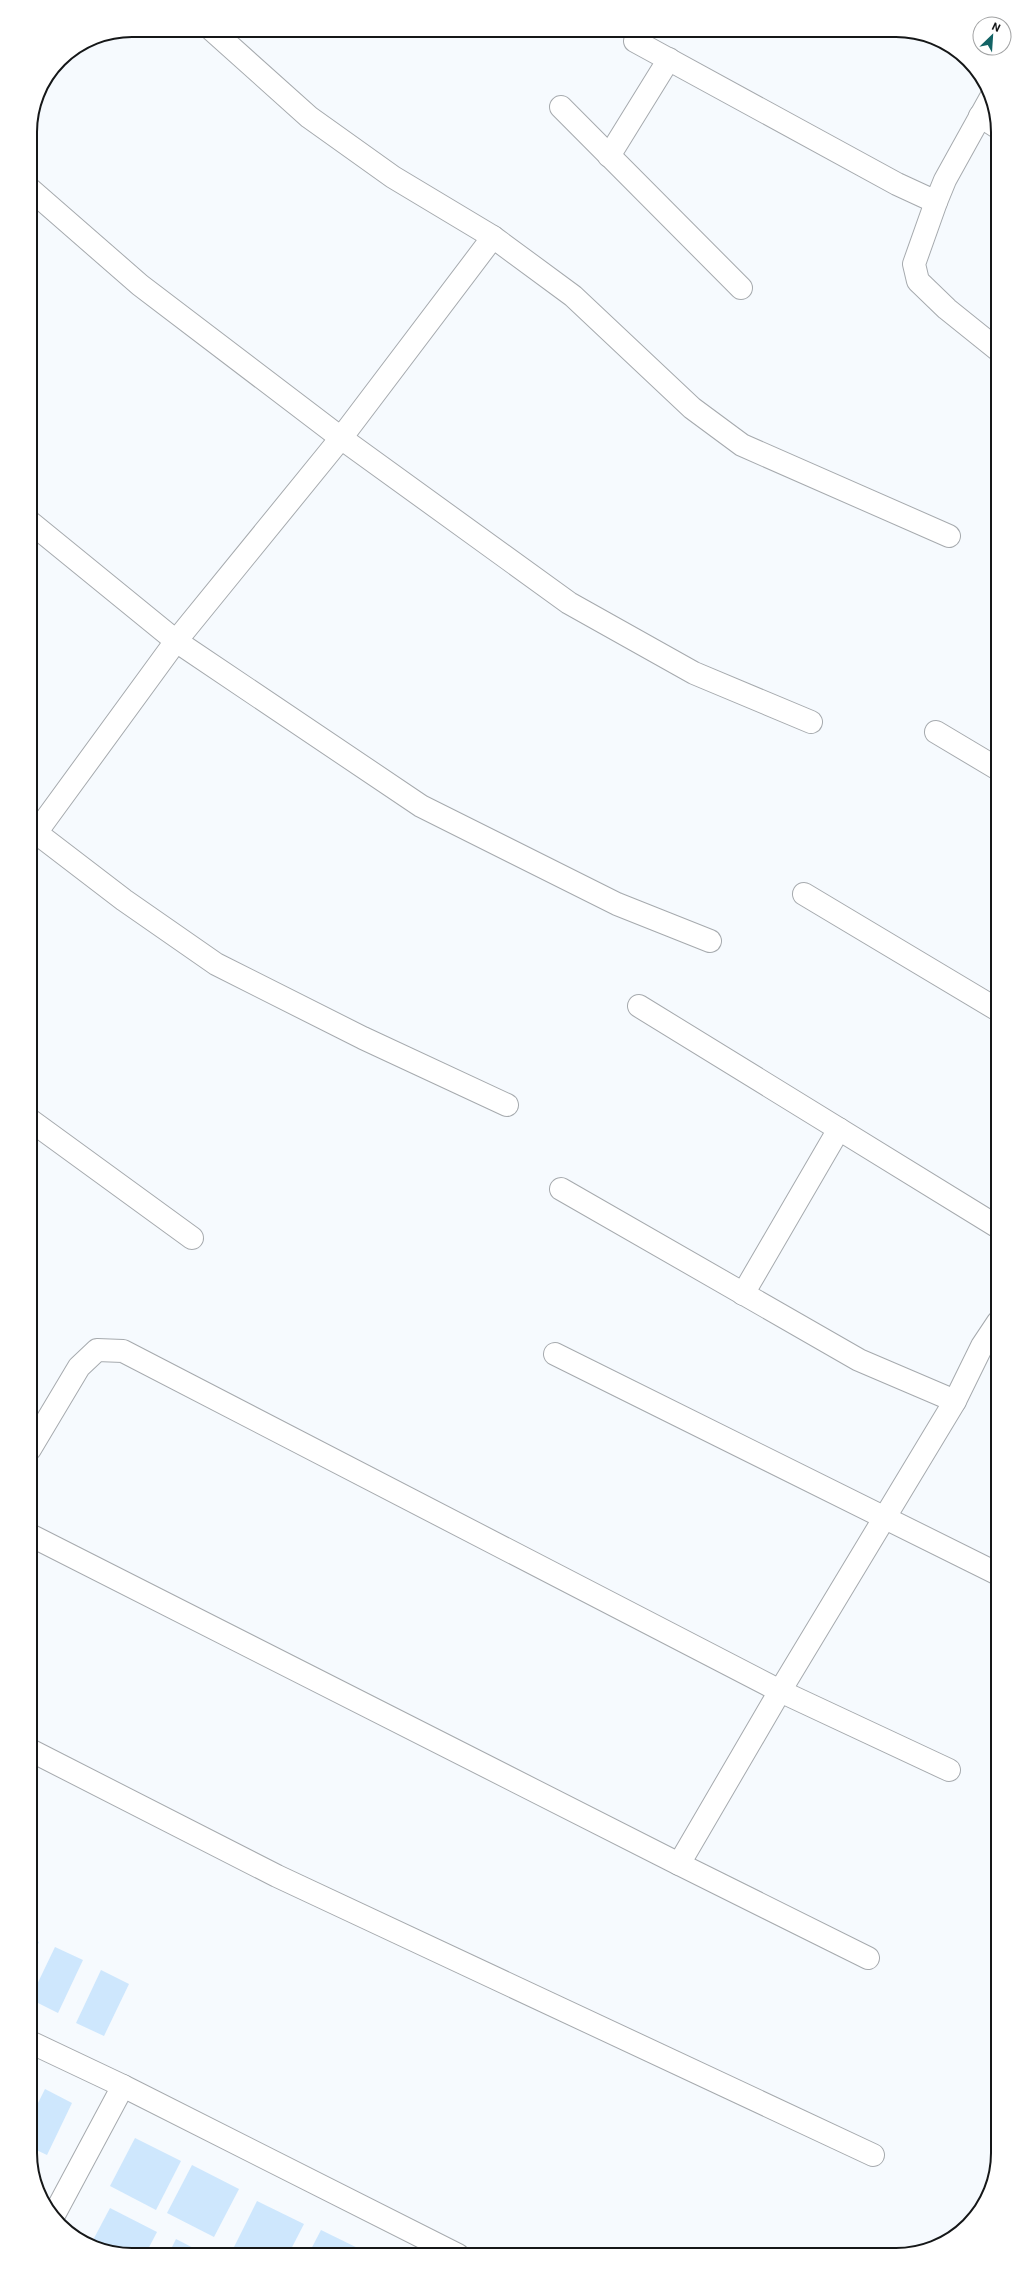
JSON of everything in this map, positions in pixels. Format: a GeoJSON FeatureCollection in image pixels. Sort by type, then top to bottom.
{"type":"FeatureCollection","features":[{"type":"Feature","properties":{"kind":"street"},"geometry":{"type":"LineString","coordinates":[[220,37],[309,117],[393,177],[493,237],[573,296],[692,408],[742,445],[949,536]]}},
{"type":"Feature","properties":{"kind":"street"},"geometry":{"type":"LineString","coordinates":[[635,41],[898,184],[936,202]]}},
{"type":"Feature","properties":{"kind":"street"},"geometry":{"type":"LineString","coordinates":[[609,156],[669,59]]}},
{"type":"Feature","properties":{"kind":"street"},"geometry":{"type":"LineString","coordinates":[[561,107],[741,288]]}},
{"type":"Feature","properties":{"kind":"street"},"geometry":{"type":"LineString","coordinates":[[989,122],[945,180],[914,264],[918,281],[947,309],[991,344]]}},
{"type":"Feature","properties":{"kind":"street"},"geometry":{"type":"LineString","coordinates":[[37,195],[140,285],[340,438],[568,603],[694,673],[811,722]]}},
{"type":"Feature","properties":{"kind":"street"},"geometry":{"type":"LineString","coordinates":[[37,827],[176,641],[340,438],[493,237]]}},
{"type":"Feature","properties":{"kind":"street"},"geometry":{"type":"LineString","coordinates":[[37,528],[176,641],[421,806],[617,904],[710,941]]}},
{"type":"Feature","properties":{"kind":"street"},"geometry":{"type":"LineString","coordinates":[[936,732],[991,765]]}},
{"type":"Feature","properties":{"kind":"street"},"geometry":{"type":"LineString","coordinates":[[37,838],[216,964],[363,1038],[507,1105]]}},
{"type":"Feature","properties":{"kind":"street"},"geometry":{"type":"LineString","coordinates":[[804,894],[991,1006]]}},
{"type":"Feature","properties":{"kind":"street"},"geometry":{"type":"LineString","coordinates":[[639,1006],[991,1223]]}},
{"type":"Feature","properties":{"kind":"street"},"geometry":{"type":"LineString","coordinates":[[37,1125],[192,1238]]}},
{"type":"Feature","properties":{"kind":"street"},"geometry":{"type":"LineString","coordinates":[[743,1294],[839,1129]]}},
{"type":"Feature","properties":{"kind":"street"},"geometry":{"type":"LineString","coordinates":[[561,1189],[859,1360],[955,1401]]}},
{"type":"Feature","properties":{"kind":"street"},"geometry":{"type":"LineString","coordinates":[[680,1864],[780,1691],[955,1401],[982,1346],[991,1332]]}},
{"type":"Feature","properties":{"kind":"street"},"geometry":{"type":"LineString","coordinates":[[37,1437],[79,1367],[97,1350],[123,1351],[780,1691],[949,1770]]}},
{"type":"Feature","properties":{"kind":"street"},"geometry":{"type":"LineString","coordinates":[[554,1354],[991,1569]]}},
{"type":"Feature","properties":{"kind":"street"},"geometry":{"type":"LineString","coordinates":[[37,1539],[868,1958]]}},
{"type":"Feature","properties":{"kind":"street"},"geometry":{"type":"LineString","coordinates":[[37,1754],[277,1876],[873,2154]]}},
{"type":"Feature","properties":{"kind":"street"},"geometry":{"type":"LineString","coordinates":[[37,2045],[123,2086],[444,2248]]}},
{"type":"Feature","properties":{"kind":"street"},"geometry":{"type":"LineString","coordinates":[[56,2210],[123,2086]]}},
{"type":"Feature","properties":{"kind":"building"},"geometry":{"type":"Polygon","coordinates":[[[55,1947],[83,1960],[58,2013],[37,2002],[37,1984],[55,1947]]]}},
{"type":"Feature","properties":{"kind":"building"},"geometry":{"type":"Polygon","coordinates":[[[101,1970],[129,1984],[104,2036],[76,2023],[101,1970]]]}},
{"type":"Feature","properties":{"kind":"building"},"geometry":{"type":"Polygon","coordinates":[[[45,2089],[72,2103],[47,2155],[37,2150],[37,2105],[45,2089]]]}},
{"type":"Feature","properties":{"kind":"building"},"geometry":{"type":"Polygon","coordinates":[[[135,2138],[181,2161],[156,2210],[110,2186],[135,2138]]]}},
{"type":"Feature","properties":{"kind":"building"},"geometry":{"type":"Polygon","coordinates":[[[192,2165],[239,2189],[214,2237],[167,2213],[192,2165]]]}},
{"type":"Feature","properties":{"kind":"building"},"geometry":{"type":"Polygon","coordinates":[[[257,2201],[304,2224],[292,2248],[234,2248],[257,2201]]]}},
{"type":"Feature","properties":{"kind":"building"},"geometry":{"type":"Polygon","coordinates":[[[110,2208],[157,2232],[149,2248],[126,2248],[108,2245],[93,2240],[110,2208]]]}},
{"type":"Feature","properties":{"kind":"building"},"geometry":{"type":"Polygon","coordinates":[[[321,2230],[358,2248],[312,2248],[321,2230]]]}},
{"type":"Feature","properties":{"kind":"building"},"geometry":{"type":"Polygon","coordinates":[[[176,2239],[193,2248],[172,2248],[176,2239]]]}}]}
